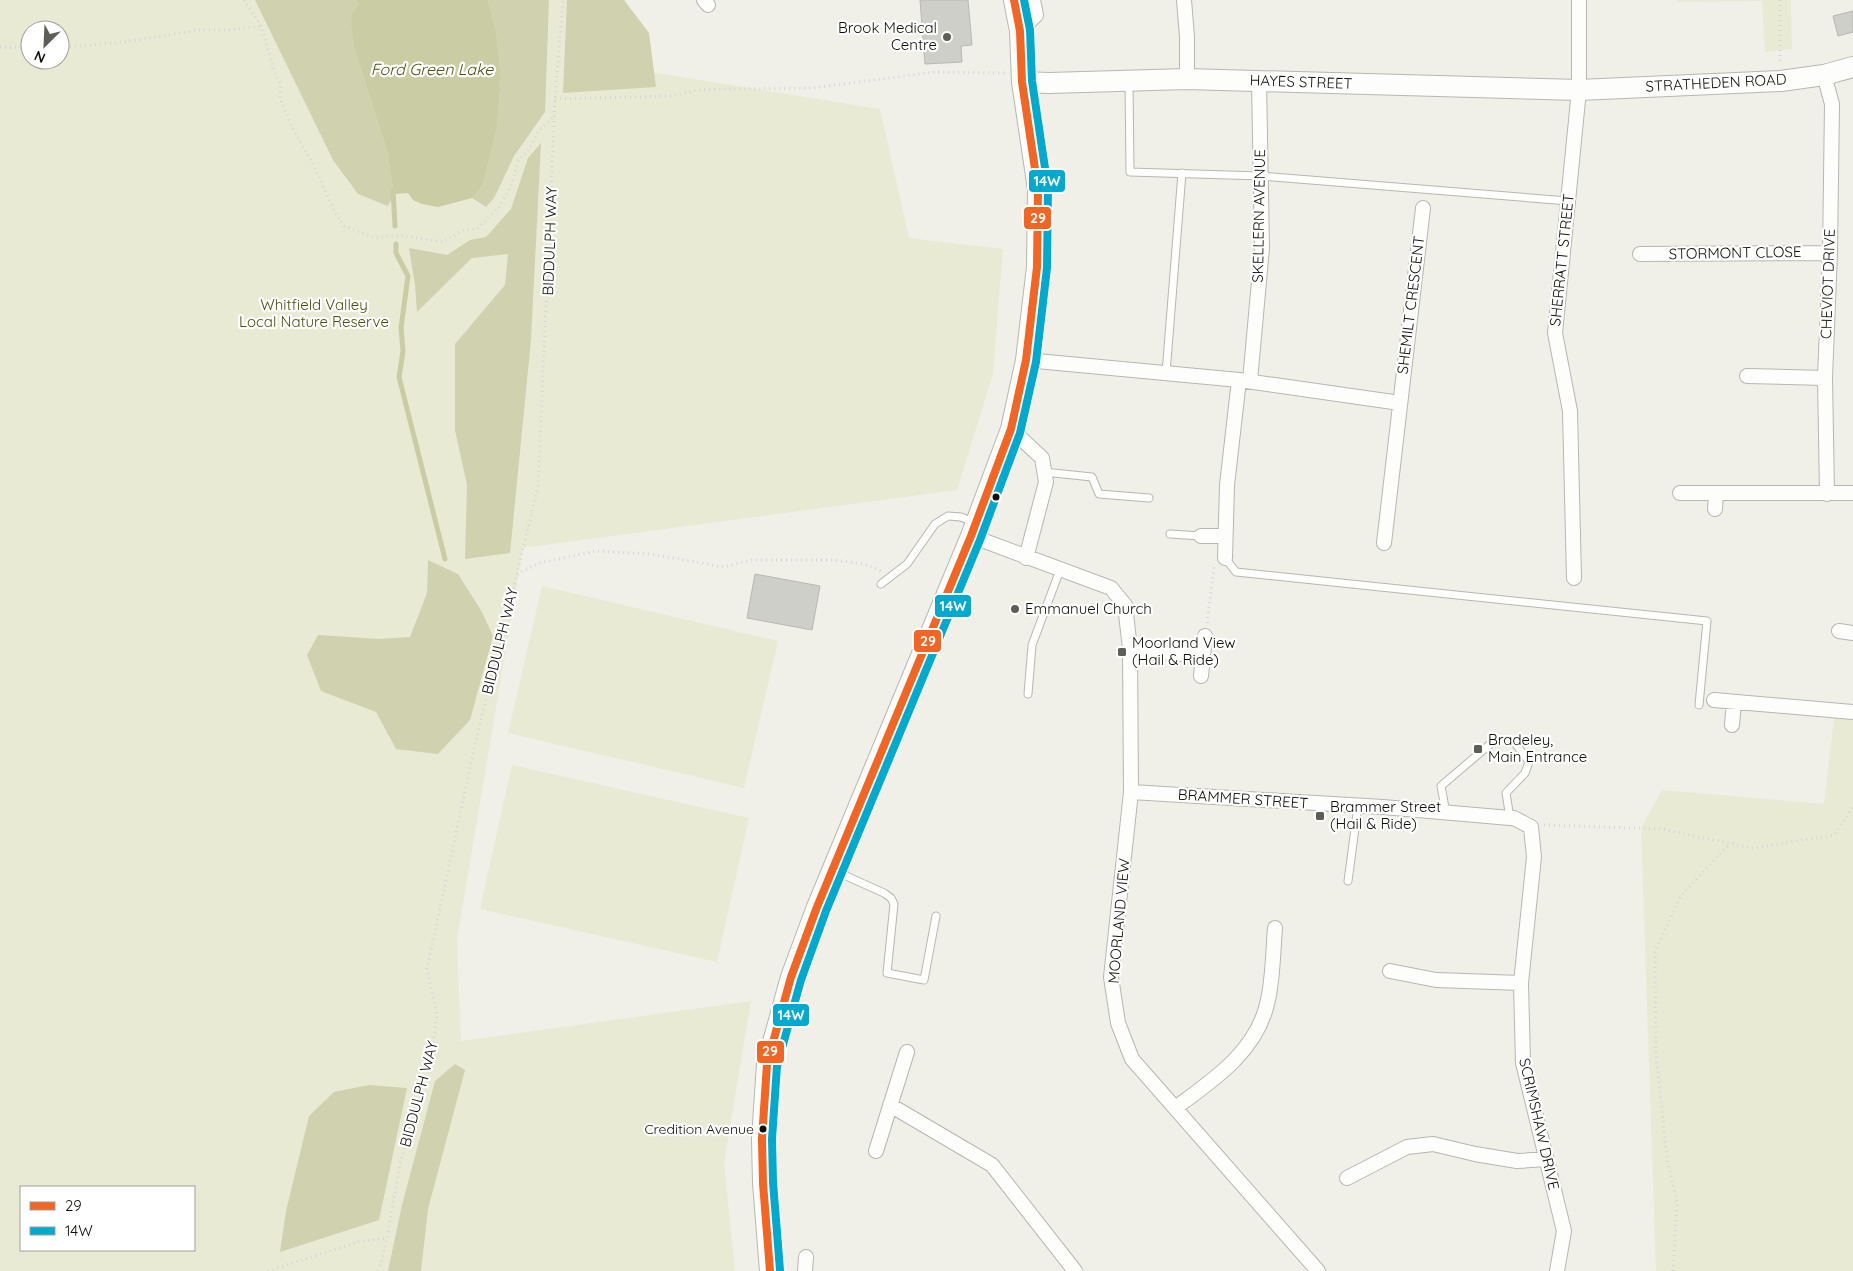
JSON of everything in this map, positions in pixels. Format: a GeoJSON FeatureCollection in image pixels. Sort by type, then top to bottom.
{"type":"FeatureCollection","features":[{"type":"Feature","properties":{"kind":"street"},"geometry":{"type":"LineString","coordinates":[[770,1271],[762,1148],[767,1064],[791,977],[832,870],[974,530],[1011,429],[1026,360],[1037,267],[1038,189],[1022,77],[1020,32],[1014,0]]}},
{"type":"Feature","properties":{"kind":"street"},"geometry":{"type":"LineString","coordinates":[[1020,32],[1036,15],[1033,0]]}},
{"type":"Feature","properties":{"kind":"street"},"geometry":{"type":"LineString","coordinates":[[1184,0],[1187,37],[1187,79]]}},
{"type":"Feature","properties":{"kind":"street","name":"SHERRATT STREET"},"geometry":{"type":"LineString","coordinates":[[1574,578],[1570,411],[1555,333],[1579,90],[1579,0]]}},
{"type":"Feature","properties":{"kind":"street","name":"STRATHEDEN ROAD"},"geometry":{"type":"LineString","coordinates":[[1579,90],[1781,81],[1824,74],[1853,66]]}},
{"type":"Feature","properties":{"kind":"street","name":"CHEVIOT DRIVE"},"geometry":{"type":"LineString","coordinates":[[1824,74],[1832,104],[1830,252],[1825,378],[1827,494]]}},
{"type":"Feature","properties":{"kind":"street","name":"HAYES STREET"},"geometry":{"type":"LineString","coordinates":[[1022,77],[1049,83],[1187,79],[1579,90]]}},
{"type":"Feature","properties":{"kind":"street","name":"SKELLERN AVENUE"},"geometry":{"type":"LineString","coordinates":[[1225,558],[1227,485],[1245,380],[1262,248],[1259,80]]}},
{"type":"Feature","properties":{"kind":"street","name":"SHEMILT CRESCENT"},"geometry":{"type":"LineString","coordinates":[[1384,543],[1423,208]]}},
{"type":"Feature","properties":{"kind":"street","name":"STORMONT CLOSE"},"geometry":{"type":"LineString","coordinates":[[1640,255],[1830,252]]}},
{"type":"Feature","properties":{"kind":"street"},"geometry":{"type":"LineString","coordinates":[[1026,360],[1245,380],[1400,403]]}},
{"type":"Feature","properties":{"kind":"street"},"geometry":{"type":"LineString","coordinates":[[1747,376],[1825,378]]}},
{"type":"Feature","properties":{"kind":"street"},"geometry":{"type":"LineString","coordinates":[[1011,429],[1042,458],[1046,482],[1026,558]]}},
{"type":"Feature","properties":{"kind":"street"},"geometry":{"type":"LineString","coordinates":[[1680,493],[1853,493]]}},
{"type":"Feature","properties":{"kind":"street"},"geometry":{"type":"LineString","coordinates":[[1715,509],[1716,493]]}},
{"type":"Feature","properties":{"kind":"street","name":"MOORLAND VIEW"},"geometry":{"type":"LineString","coordinates":[[974,530],[1026,558],[1110,588],[1124,605],[1130,648],[1131,792],[1111,977],[1118,1024],[1132,1059],[1318,1271]]}},
{"type":"Feature","properties":{"kind":"street"},"geometry":{"type":"LineString","coordinates":[[1201,536],[1225,536]]}},
{"type":"Feature","properties":{"kind":"street"},"geometry":{"type":"LineString","coordinates":[[1839,631],[1853,633]]}},
{"type":"Feature","properties":{"kind":"street"},"geometry":{"type":"LineString","coordinates":[[1201,676],[1205,636]]}},
{"type":"Feature","properties":{"kind":"street"},"geometry":{"type":"LineString","coordinates":[[1130,648],[1203,656]]}},
{"type":"Feature","properties":{"kind":"street"},"geometry":{"type":"LineString","coordinates":[[1714,700],[1853,712]]}},
{"type":"Feature","properties":{"kind":"street"},"geometry":{"type":"LineString","coordinates":[[1732,725],[1734,702]]}},
{"type":"Feature","properties":{"kind":"street","name":"BRAMMER STREET"},"geometry":{"type":"LineString","coordinates":[[1131,792],[1446,812],[1514,818],[1528,826]]}},
{"type":"Feature","properties":{"kind":"street","name":"SCRIMSHAW DRIVE"},"geometry":{"type":"LineString","coordinates":[[1528,826],[1534,857],[1521,983],[1523,1063],[1548,1159],[1564,1231],[1557,1271]]}},
{"type":"Feature","properties":{"kind":"street"},"geometry":{"type":"LineString","coordinates":[[1176,1108],[1223,1073],[1253,1039],[1267,1005],[1275,928]]}},
{"type":"Feature","properties":{"kind":"street"},"geometry":{"type":"LineString","coordinates":[[1390,970],[1436,980],[1521,983]]}},
{"type":"Feature","properties":{"kind":"street"},"geometry":{"type":"LineString","coordinates":[[876,1151],[907,1052]]}},
{"type":"Feature","properties":{"kind":"street"},"geometry":{"type":"LineString","coordinates":[[890,1105],[992,1165],[1075,1271]]}},
{"type":"Feature","properties":{"kind":"street"},"geometry":{"type":"LineString","coordinates":[[1347,1178],[1407,1147],[1433,1144],[1517,1161],[1548,1159]]}},
{"type":"Feature","properties":{"kind":"street"},"geometry":{"type":"LineString","coordinates":[[806,1257],[806,1271]]}},
{"type":"Feature","properties":{"kind":"lane"},"geometry":{"type":"LineString","coordinates":[[1129,82],[1130,172],[1261,176],[1568,201]]}},
{"type":"Feature","properties":{"kind":"lane"},"geometry":{"type":"LineString","coordinates":[[1166,373],[1182,173]]}},
{"type":"Feature","properties":{"kind":"lane"},"geometry":{"type":"LineString","coordinates":[[1044,472],[1092,477],[1099,494],[1149,498]]}},
{"type":"Feature","properties":{"kind":"lane"},"geometry":{"type":"LineString","coordinates":[[881,584],[906,564],[935,524],[948,516],[961,517],[974,530]]}},
{"type":"Feature","properties":{"kind":"lane"},"geometry":{"type":"LineString","coordinates":[[1170,534],[1201,536]]}},
{"type":"Feature","properties":{"kind":"lane"},"geometry":{"type":"LineString","coordinates":[[1225,558],[1236,572],[1707,621],[1700,705]]}},
{"type":"Feature","properties":{"kind":"lane"},"geometry":{"type":"LineString","coordinates":[[1028,694],[1032,645],[1060,570]]}},
{"type":"Feature","properties":{"kind":"lane"},"geometry":{"type":"LineString","coordinates":[[1446,812],[1441,786],[1495,740],[1508,740],[1515,744],[1529,762],[1525,773],[1506,793],[1510,818]]}},
{"type":"Feature","properties":{"kind":"lane"},"geometry":{"type":"LineString","coordinates":[[1348,881],[1358,806]]}},
{"type":"Feature","properties":{"kind":"lane"},"geometry":{"type":"LineString","coordinates":[[832,870],[884,893],[891,898],[894,904],[887,973],[924,980],[936,916]]}},
{"type":"Feature","properties":{"kind":"path"},"geometry":{"type":"LineString","coordinates":[[244,0],[261,26],[275,74],[281,86],[280,99],[334,210],[344,226],[375,238],[400,234],[443,242],[464,230],[477,229],[499,208],[511,186],[519,159],[528,150],[538,132],[555,115]]}},
{"type":"Feature","properties":{"kind":"path","name":"BIDDULPH WAY"},"geometry":{"type":"LineString","coordinates":[[379,1271],[400,1164],[432,1053],[437,1015],[427,969],[475,744],[538,488],[555,99],[563,0]]}},
{"type":"Feature","properties":{"kind":"path"},"geometry":{"type":"LineString","coordinates":[[1780,0],[1781,81]]}},
{"type":"Feature","properties":{"kind":"path"},"geometry":{"type":"LineString","coordinates":[[70,46],[125,42],[199,30],[229,30],[261,26]]}},
{"type":"Feature","properties":{"kind":"path"},"geometry":{"type":"LineString","coordinates":[[0,48],[20,48]]}},
{"type":"Feature","properties":{"kind":"path"},"geometry":{"type":"LineString","coordinates":[[555,99],[661,97],[697,90],[812,88],[935,72],[1022,77]]}},
{"type":"Feature","properties":{"kind":"path"},"geometry":{"type":"LineString","coordinates":[[517,574],[539,563],[568,556],[597,551],[617,551],[650,554],[723,567],[752,560],[836,560],[864,564],[890,575]]}},
{"type":"Feature","properties":{"kind":"path"},"geometry":{"type":"LineString","coordinates":[[1205,636],[1214,565],[1225,558]]}},
{"type":"Feature","properties":{"kind":"path"},"geometry":{"type":"LineString","coordinates":[[1528,826],[1662,829],[1753,848],[1834,835],[1853,807]]}},
{"type":"Feature","properties":{"kind":"path"},"geometry":{"type":"LineString","coordinates":[[1673,1271],[1677,1203],[1667,1158],[1656,1054],[1655,951],[1680,896],[1730,843]]}},
{"type":"Feature","properties":{"kind":"path"},"geometry":{"type":"LineString","coordinates":[[268,1271],[357,1242],[387,1238]]}},
{"type":"Feature","properties":{"kind":"green space","name":"Whitfield Valley Local Nature Reserve"},"geometry":{"type":"Polygon","coordinates":[[[0,0],[621,0],[644,71],[880,109],[909,238],[1003,249],[993,374],[957,490],[523,548],[457,939],[461,1041],[751,1001],[724,1163],[735,1271],[0,1271],[0,0]]]}},
{"type":"Feature","properties":{"kind":"green space"},"geometry":{"type":"Polygon","coordinates":[[[1677,0],[1791,0],[1792,49],[1765,52],[1762,1],[1677,2],[1677,0]]]}},
{"type":"Feature","properties":{"kind":"green space"},"geometry":{"type":"Polygon","coordinates":[[[542,586],[778,641],[744,788],[508,733],[542,586]]]}},
{"type":"Feature","properties":{"kind":"green space"},"geometry":{"type":"Polygon","coordinates":[[[1835,710],[1853,711],[1853,1271],[1656,1271],[1641,828],[1662,790],[1824,804],[1835,710]]]}},
{"type":"Feature","properties":{"kind":"green space"},"geometry":{"type":"Polygon","coordinates":[[[512,765],[749,818],[717,962],[480,909],[512,765]]]}},
{"type":"Feature","properties":{"kind":"shaded area"},"geometry":{"type":"Polygon","coordinates":[[[255,0],[355,0],[359,5],[355,51],[387,151],[394,194],[388,206],[358,194],[333,160],[255,0]]]}},
{"type":"Feature","properties":{"kind":"shaded area"},"geometry":{"type":"Polygon","coordinates":[[[488,0],[549,0],[545,112],[514,156],[494,198],[486,207],[472,198],[483,185],[497,127],[501,78],[496,31],[488,0]]]}},
{"type":"Feature","properties":{"kind":"shaded area"},"geometry":{"type":"Polygon","coordinates":[[[567,0],[624,0],[649,33],[656,87],[563,93],[567,0]]]}},
{"type":"Feature","properties":{"kind":"shaded area"},"geometry":{"type":"Polygon","coordinates":[[[541,143],[531,340],[510,553],[465,559],[467,485],[455,430],[455,344],[505,285],[508,254],[472,258],[417,312],[409,248],[447,255],[470,240],[486,237],[511,209],[528,158],[541,143]]]}},
{"type":"Feature","properties":{"kind":"shaded area"},"geometry":{"type":"Polygon","coordinates":[[[428,560],[458,574],[482,612],[493,636],[470,720],[438,754],[396,749],[376,712],[321,691],[307,655],[318,635],[380,639],[410,637],[427,593],[428,560]]]}},
{"type":"Feature","properties":{"kind":"shaded area"},"geometry":{"type":"Polygon","coordinates":[[[455,1064],[465,1070],[428,1209],[421,1271],[388,1271],[402,1205],[435,1081],[455,1064]]]}},
{"type":"Feature","properties":{"kind":"shaded area"},"geometry":{"type":"Polygon","coordinates":[[[369,1085],[407,1088],[379,1220],[280,1252],[286,1211],[309,1116],[334,1092],[369,1085]]]}},
{"type":"Feature","properties":{"kind":"water","name":"Ford Green Lake"},"geometry":{"type":"Polygon","coordinates":[[[355,0],[488,0],[496,31],[501,78],[497,127],[483,185],[472,198],[438,207],[413,200],[408,193],[394,194],[387,151],[355,51],[351,23],[352,13],[359,5],[355,0]]]}},
{"type":"Feature","properties":{"kind":"building","name":"Brook Medical Centre"},"geometry":{"type":"Polygon","coordinates":[[[920,0],[968,0],[972,45],[961,46],[962,62],[925,64],[920,0]]]}},
{"type":"Feature","properties":{"kind":"building"},"geometry":{"type":"Polygon","coordinates":[[[1853,11],[1853,32],[1838,36],[1833,16],[1853,11]]]}},
{"type":"Feature","properties":{"kind":"building"},"geometry":{"type":"Polygon","coordinates":[[[755,574],[820,586],[812,630],[747,618],[755,574]]]}},
{"type":"Feature","properties":{"kind":"waterway"},"geometry":{"type":"LineString","coordinates":[[393,190],[395,226]]}},
{"type":"Feature","properties":{"kind":"waterway"},"geometry":{"type":"LineString","coordinates":[[396,244],[396,253],[408,276],[401,328],[403,351],[399,377],[445,559]]}},
{"type":"Feature","properties":{"kind":"transit line","name":"29"},"geometry":{"type":"LineString","coordinates":[[770,1271],[763,1183],[762,1139],[767,1064],[791,977],[817,907],[971,536],[1011,429],[1026,360],[1037,267],[1038,189],[1022,82],[1020,31],[1014,0]]}},
{"type":"Feature","properties":{"kind":"transit line","name":"14W"},"geometry":{"type":"LineString","coordinates":[[780,1270],[773,1182],[772,1139],[777,1066],[801,980],[826,911],[980,540],[1020,433],[1036,362],[1047,268],[1048,188],[1032,81],[1030,30],[1024,0]]}},
{"type":"Feature","properties":{"kind":"place","name":"Brook Medical Centre"},"geometry":{"type":"Point","coordinates":[947,37]}},
{"type":"Feature","properties":{"kind":"place","name":"Emmanuel Church"},"geometry":{"type":"Point","coordinates":[1015,609]}},
{"type":"Feature","properties":{"kind":"place","name":"Moorland View (Hail & Ride)"},"geometry":{"type":"Point","coordinates":[1122,652]}},
{"type":"Feature","properties":{"kind":"place","name":"Bradeley, Main Entrance"},"geometry":{"type":"Point","coordinates":[1478,749]}},
{"type":"Feature","properties":{"kind":"place","name":"Brammer Street (Hail & Ride)"},"geometry":{"type":"Point","coordinates":[1320,816]}},
{"type":"Feature","properties":{"kind":"place","name":"Credition Avenue"},"geometry":{"type":"Point","coordinates":[763,1129]}}]}
